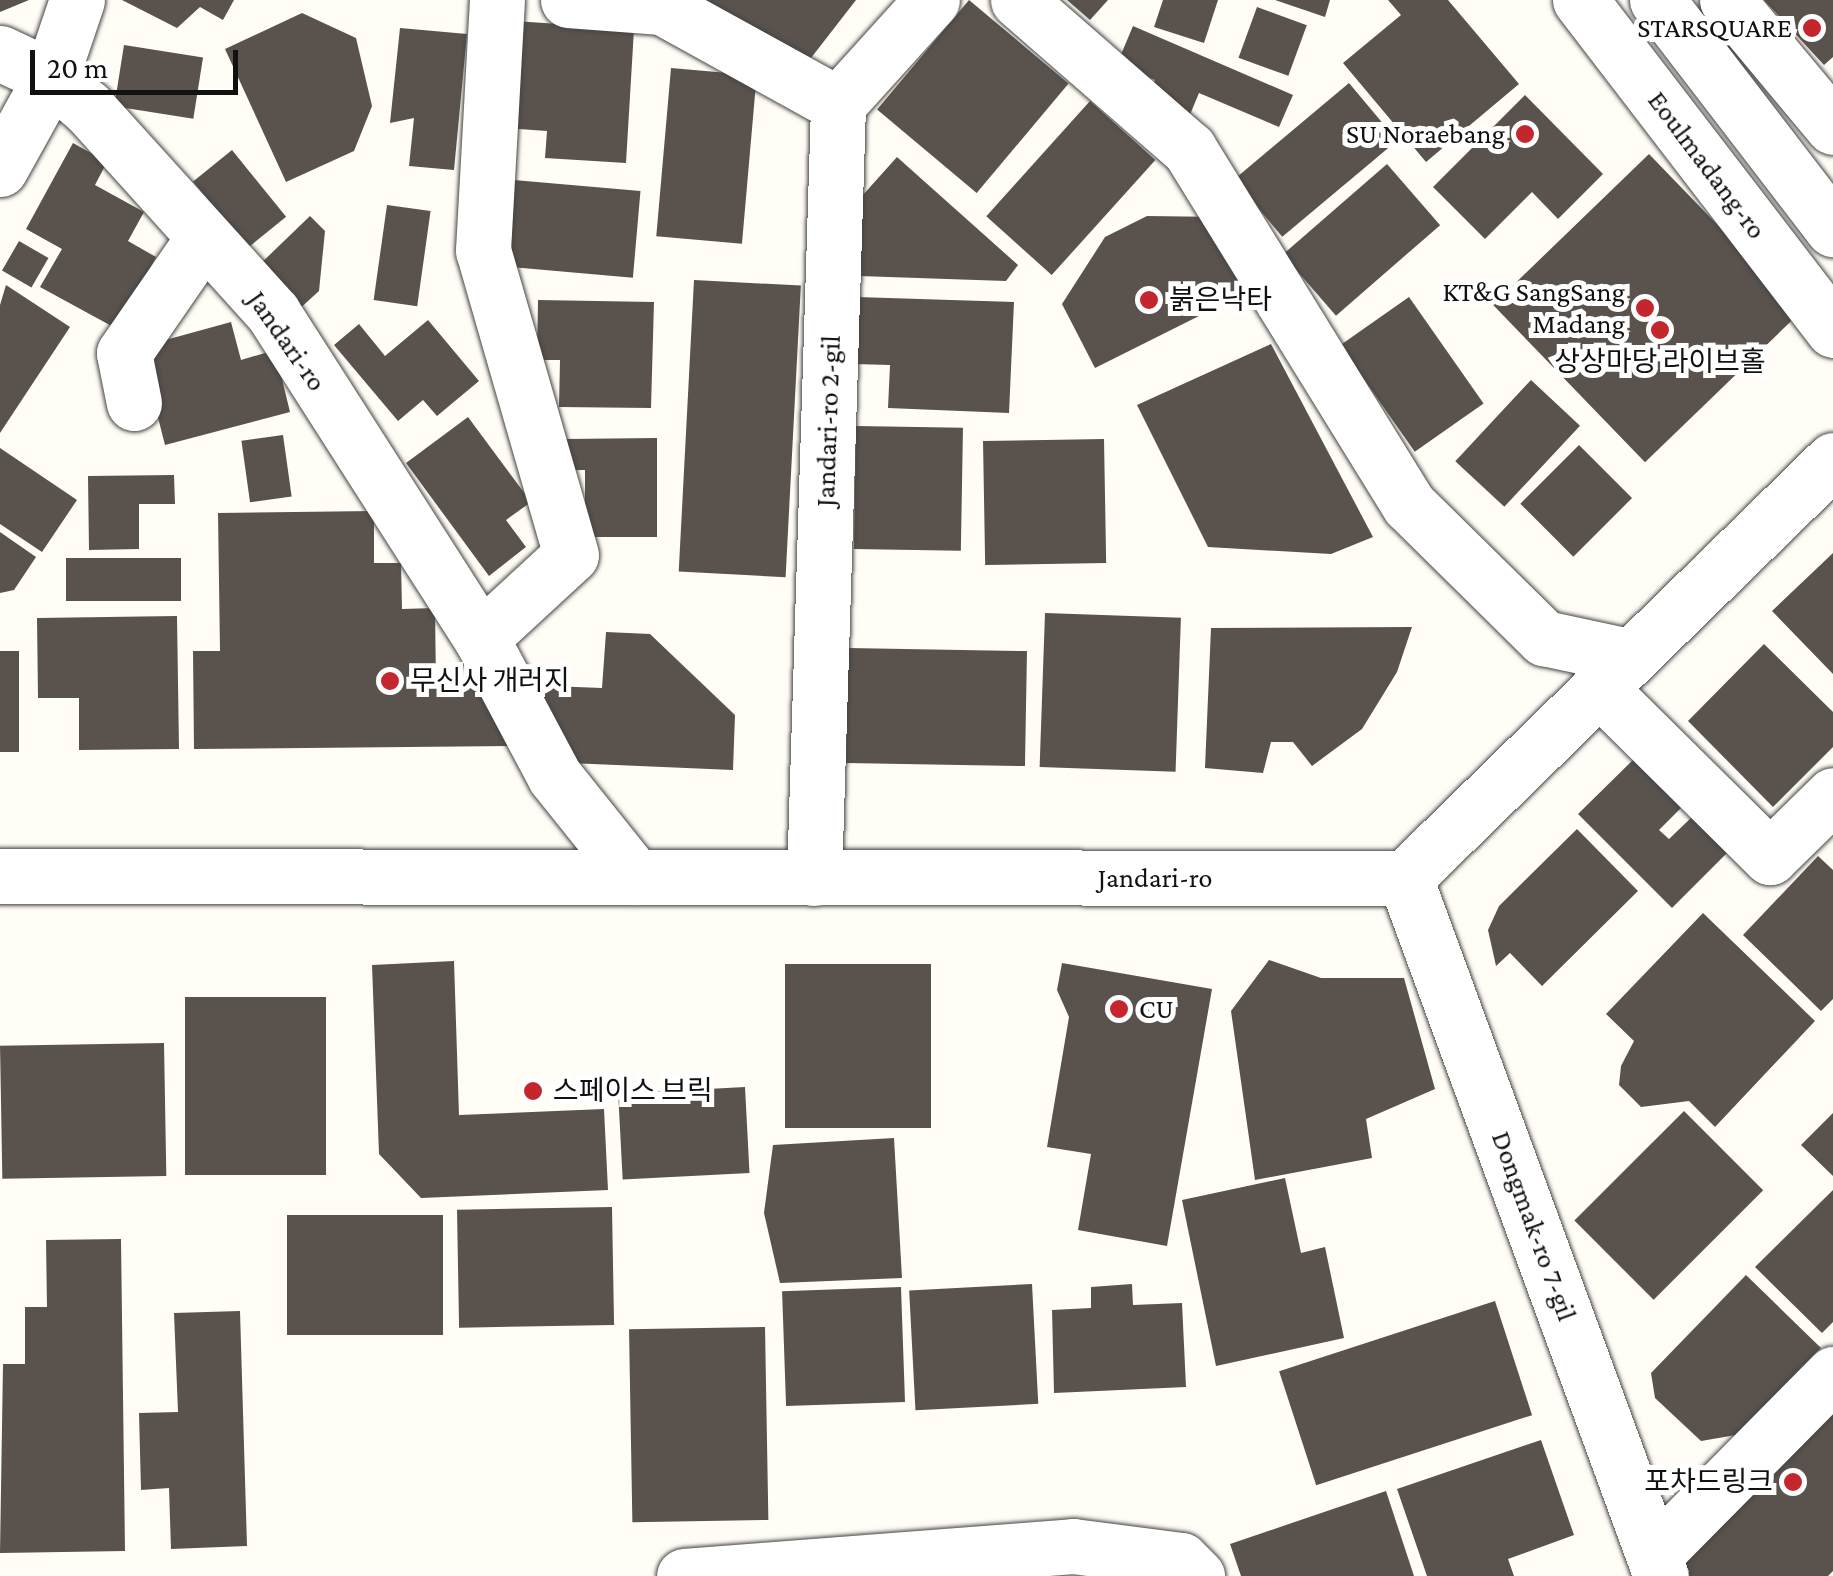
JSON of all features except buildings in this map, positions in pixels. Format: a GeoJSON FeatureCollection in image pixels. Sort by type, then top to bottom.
{"type":"FeatureCollection","features":[{"type":"Feature","properties":{"kind":"street"},"geometry":{"type":"LineString","coordinates":[[0,169],[51,77],[77,0]]}},
{"type":"Feature","properties":{"kind":"street"},"geometry":{"type":"LineString","coordinates":[[481,638],[571,555],[483,250],[497,0]]}},
{"type":"Feature","properties":{"kind":"street"},"geometry":{"type":"LineString","coordinates":[[568,0],[665,3],[838,104],[932,0]]}},
{"type":"Feature","properties":{"kind":"street"},"geometry":{"type":"LineString","coordinates":[[1018,0],[1189,150],[1409,505],[1544,638],[1614,671],[1770,858],[1833,795]]}},
{"type":"Feature","properties":{"kind":"street","name":"Eoulmadang-ro"},"geometry":{"type":"LineString","coordinates":[[1580,0],[1833,330]]}},
{"type":"Feature","properties":{"kind":"street"},"geometry":{"type":"LineString","coordinates":[[1657,0],[1833,229]]}},
{"type":"Feature","properties":{"kind":"street"},"geometry":{"type":"LineString","coordinates":[[1727,0],[1833,128]]}},
{"type":"Feature","properties":{"kind":"street","name":"Jandari-ro"},"geometry":{"type":"LineString","coordinates":[[0,52],[51,77],[88,108],[273,314],[481,638],[555,777],[634,877]]}},
{"type":"Feature","properties":{"kind":"street","name":"Jandari-ro 2-gil"},"geometry":{"type":"LineString","coordinates":[[814,878],[838,104]]}},
{"type":"Feature","properties":{"kind":"street"},"geometry":{"type":"LineString","coordinates":[[134,403],[124,353],[204,237]]}},
{"type":"Feature","properties":{"kind":"street"},"geometry":{"type":"LineString","coordinates":[[1405,878],[1833,460]]}},
{"type":"Feature","properties":{"kind":"street","name":"Jandari-ro"},"geometry":{"type":"LineString","coordinates":[[0,876],[1405,878]]}},
{"type":"Feature","properties":{"kind":"street","name":"Dongmak-ro 7-gil"},"geometry":{"type":"LineString","coordinates":[[1405,878],[1658,1565]]}},
{"type":"Feature","properties":{"kind":"street"},"geometry":{"type":"LineString","coordinates":[[1658,1565],[1833,1374]]}},
{"type":"Feature","properties":{"kind":"street"},"geometry":{"type":"LineString","coordinates":[[684,1576],[1073,1546],[1181,1560],[1197,1576]]}},
{"type":"Feature","properties":{"kind":"place","name":"STARSQUARE"},"geometry":{"type":"Point","coordinates":[1812,28]}},
{"type":"Feature","properties":{"kind":"place","name":"SU Noraebang"},"geometry":{"type":"Point","coordinates":[1525,134]}},
{"type":"Feature","properties":{"kind":"place","name":"붉은낙타"},"geometry":{"type":"Point","coordinates":[1149,300]}},
{"type":"Feature","properties":{"kind":"place","name":"KT&G SangSang Madang"},"geometry":{"type":"Point","coordinates":[1645,308]}},
{"type":"Feature","properties":{"kind":"place","name":"상상마당 라이브홀"},"geometry":{"type":"Point","coordinates":[1660,330]}},
{"type":"Feature","properties":{"kind":"place","name":"무신사 개러지"},"geometry":{"type":"Point","coordinates":[390,681]}},
{"type":"Feature","properties":{"kind":"place","name":"CU"},"geometry":{"type":"Point","coordinates":[1119,1009]}},
{"type":"Feature","properties":{"kind":"place","name":"스페이스 브릭"},"geometry":{"type":"Point","coordinates":[533,1091]}},
{"type":"Feature","properties":{"kind":"place","name":"포차드링크"},"geometry":{"type":"Point","coordinates":[1793,1482]}}]}
